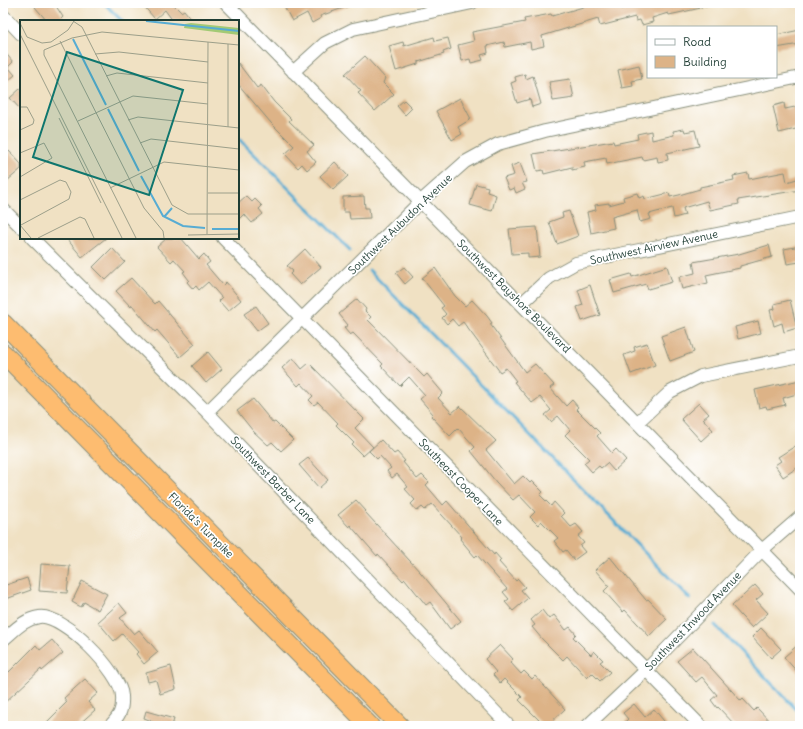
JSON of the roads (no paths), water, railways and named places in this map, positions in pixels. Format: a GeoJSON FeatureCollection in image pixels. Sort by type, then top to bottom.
{"type":"FeatureCollection","features":[{"type":"Feature","properties":{"kind":"highway","name":"Florida's Turnpike"},"geometry":{"type":"LineString","coordinates":[[3,324],[400,726]]}},
{"type":"Feature","properties":{"kind":"highway","name":"Florida's Turnpike"},"geometry":{"type":"LineString","coordinates":[[3,353],[370,726]]}},
{"type":"Feature","properties":{"kind":"street","name":"Southwest Bayshore Boulevard"},"geometry":{"type":"LineString","coordinates":[[226,3],[800,589]]}},
{"type":"Feature","properties":{"kind":"street"},"geometry":{"type":"LineString","coordinates":[[293,72],[325,43],[353,30],[472,3]]}},
{"type":"Feature","properties":{"kind":"street"},"geometry":{"type":"LineString","coordinates":[[3,15],[20,33]]}},
{"type":"Feature","properties":{"kind":"street","name":"Southwest Aubudon Avenue"},"geometry":{"type":"LineString","coordinates":[[208,412],[420,201],[465,162],[498,144],[545,131],[800,77]]}},
{"type":"Feature","properties":{"kind":"street"},"geometry":{"type":"LineString","coordinates":[[3,209],[20,226]]}},
{"type":"Feature","properties":{"kind":"street","name":"Southwest Airview Avenue"},"geometry":{"type":"LineString","coordinates":[[521,304],[549,278],[576,263],[800,217]]}},
{"type":"Feature","properties":{"kind":"street","name":"Southwest Barber Lane"},"geometry":{"type":"LineString","coordinates":[[33,239],[208,412],[509,726]]}},
{"type":"Feature","properties":{"kind":"street","name":"Southeast Cooper Lane"},"geometry":{"type":"LineString","coordinates":[[223,239],[645,671],[701,726]]}},
{"type":"Feature","properties":{"kind":"street"},"geometry":{"type":"LineString","coordinates":[[638,422],[670,392],[701,376],[800,356]]}},
{"type":"Feature","properties":{"kind":"street","name":"Southwest Inwood Avenue"},"geometry":{"type":"LineString","coordinates":[[587,726],[645,671],[762,550],[800,517]]}},
{"type":"Feature","properties":{"kind":"street"},"geometry":{"type":"LineString","coordinates":[[3,640],[23,622],[40,616],[60,622],[102,660],[115,679],[122,695],[121,714],[110,726]]}},
{"type":"Feature","properties":{"kind":"waterway"},"geometry":{"type":"LineString","coordinates":[[104,3],[121,20]]}},
{"type":"Feature","properties":{"kind":"waterway"},"geometry":{"type":"LineString","coordinates":[[239,139],[350,250]]}},
{"type":"Feature","properties":{"kind":"waterway"},"geometry":{"type":"LineString","coordinates":[[369,270],[690,599]]}},
{"type":"Feature","properties":{"kind":"waterway"},"geometry":{"type":"LineString","coordinates":[[715,625],[800,713]]}}]}
